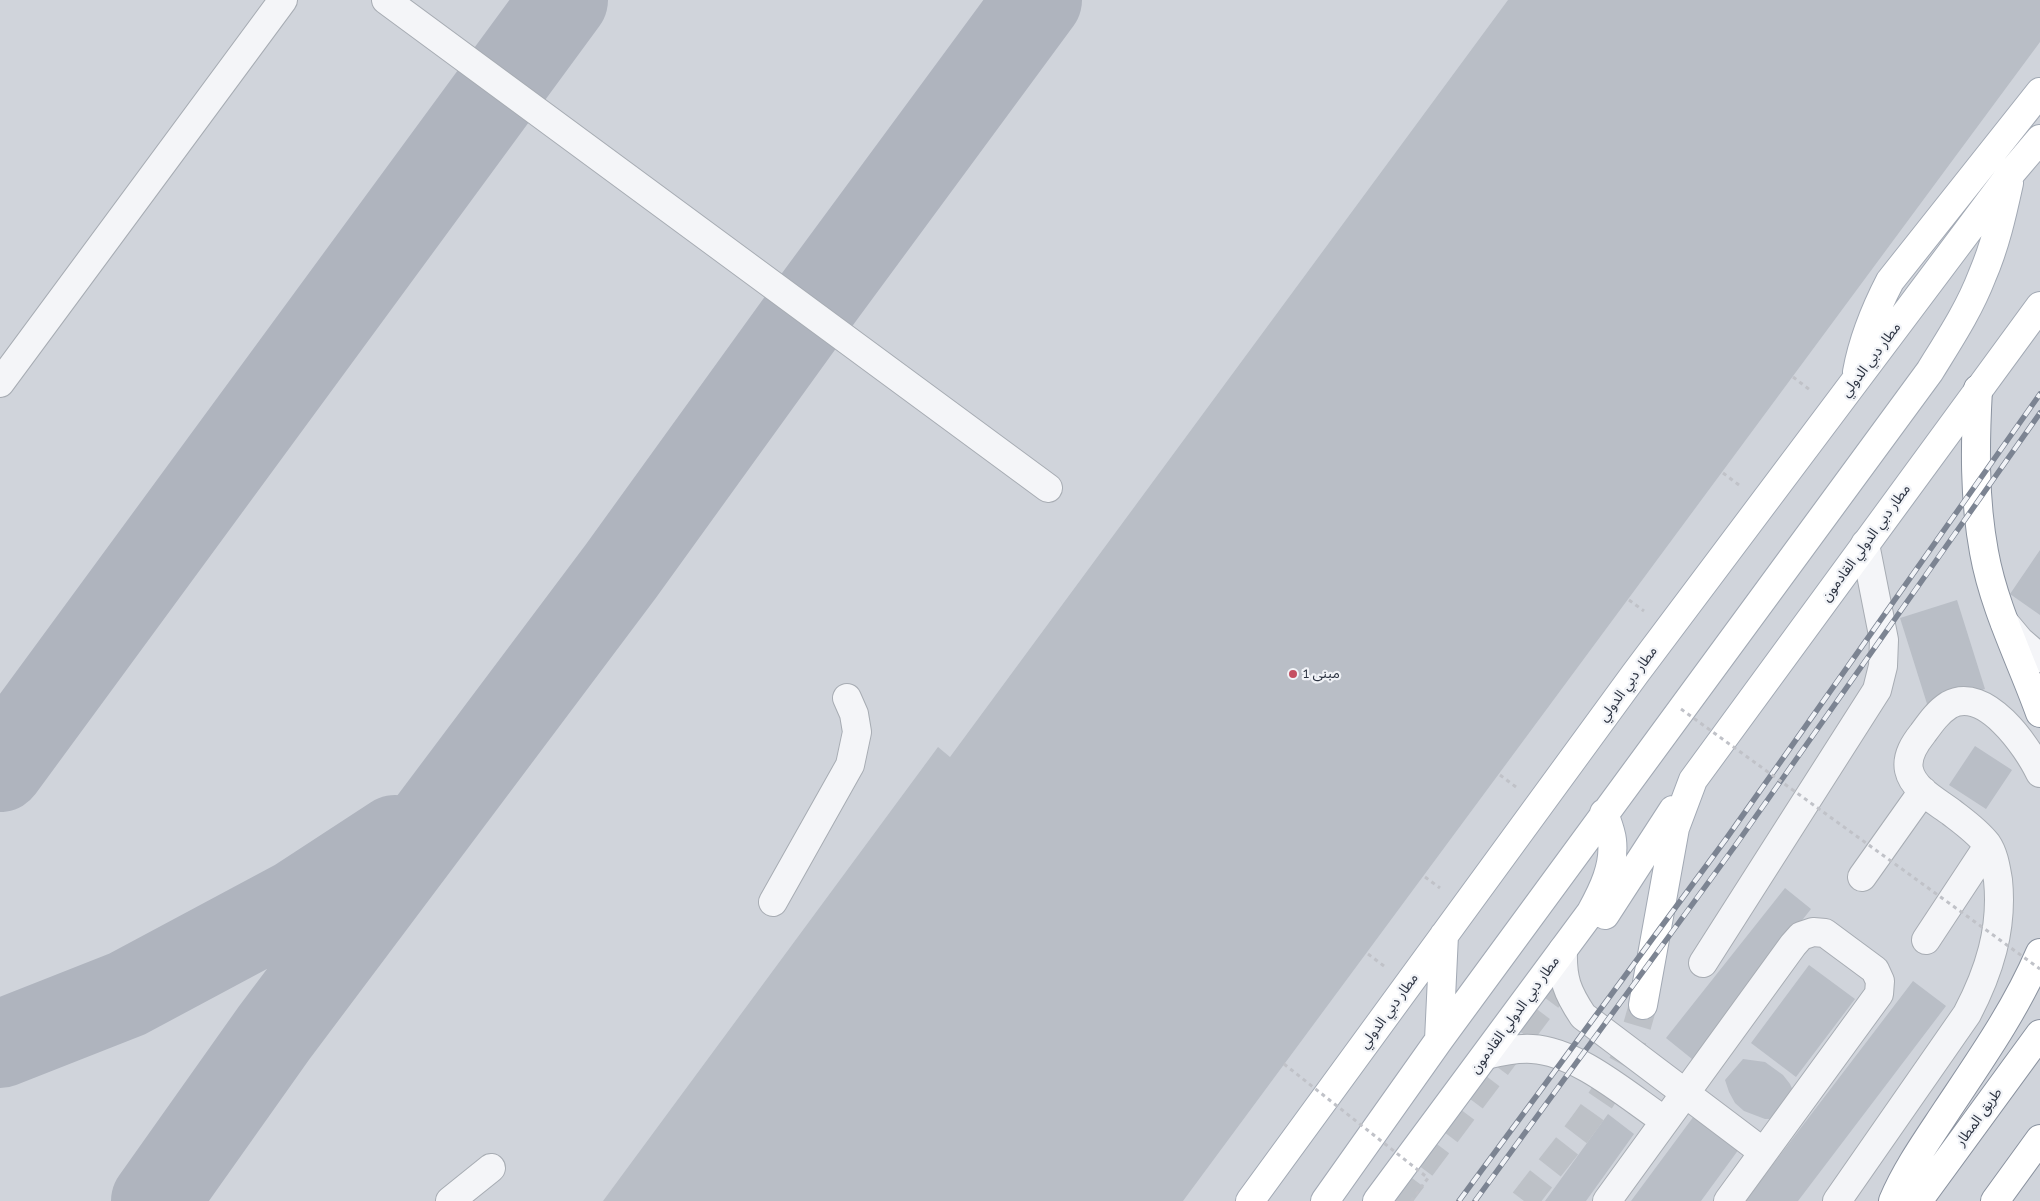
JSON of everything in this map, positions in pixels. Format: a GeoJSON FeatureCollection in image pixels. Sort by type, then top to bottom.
{"type":"FeatureCollection","features":[{"type":"Feature","properties":{"kind":"main road"},"geometry":{"type":"LineString","coordinates":[[1855,382],[1862,347],[1874,312],[1890,281],[2040,92]]}},
{"type":"Feature","properties":{"kind":"main road","name":"مطار دبي الدولي"},"geometry":{"type":"LineString","coordinates":[[1250,1201],[1663,637],[2012,172],[2040,139]]}},
{"type":"Feature","properties":{"kind":"main road","name":"مطار دبي الدولي"},"geometry":{"type":"LineString","coordinates":[[1433,1048],[1930,371],[1959,325],[1982,276],[2000,225],[2012,172]]}},
{"type":"Feature","properties":{"kind":"main road","name":"مطار دبي الدولي القادمون"},"geometry":{"type":"LineString","coordinates":[[1377,1201],[1486,1055],[1566,960],[1693,780],[2040,306]]}},
{"type":"Feature","properties":{"kind":"main road"},"geometry":{"type":"LineString","coordinates":[[1978,390],[1976,497],[1984,553],[2005,623],[2034,669],[2040,713]]}},
{"type":"Feature","properties":{"kind":"main road","name":"مطار دبي الدولي القادمون"},"geometry":{"type":"LineString","coordinates":[[1643,1005],[1674,828],[1693,780]]}},
{"type":"Feature","properties":{"kind":"main road","name":"مطار دبي الدولي القادمون"},"geometry":{"type":"LineString","coordinates":[[1566,960],[1604,890],[1610,866],[1612,840],[1604,813]]}},
{"type":"Feature","properties":{"kind":"main road"},"geometry":{"type":"LineString","coordinates":[[1325,1201],[1433,1048],[1444,935]]}},
{"type":"Feature","properties":{"kind":"main road"},"geometry":{"type":"LineString","coordinates":[[1893,1201],[1923,1146],[1998,1034],[2027,984],[2040,953]]}},
{"type":"Feature","properties":{"kind":"main road","name":"طريق المطار"},"geometry":{"type":"LineString","coordinates":[[1918,1201],[2040,1034]]}},
{"type":"Feature","properties":{"kind":"main road"},"geometry":{"type":"LineString","coordinates":[[1995,1201],[2040,1139]]}},
{"type":"Feature","properties":{"kind":"lane"},"geometry":{"type":"LineString","coordinates":[[0,383],[283,0]]}},
{"type":"Feature","properties":{"kind":"lane"},"geometry":{"type":"LineString","coordinates":[[386,0],[1048,488]]}},
{"type":"Feature","properties":{"kind":"lane"},"geometry":{"type":"LineString","coordinates":[[1704,964],[1877,690],[1883,666],[1884,640],[1865,544]]}},
{"type":"Feature","properties":{"kind":"lane"},"geometry":{"type":"LineString","coordinates":[[773,902],[850,765],[857,732],[854,714],[847,698]]}},
{"type":"Feature","properties":{"kind":"lane"},"geometry":{"type":"LineString","coordinates":[[1838,1201],[1967,1014],[1981,987],[1991,958],[1998,928],[1996,866],[1988,846],[1973,829],[1913,782],[1908,769],[1909,756],[1915,744],[1938,713],[1951,704],[1966,701],[1981,704],[2007,726],[2031,755],[2040,773]]}},
{"type":"Feature","properties":{"kind":"lane"},"geometry":{"type":"LineString","coordinates":[[1862,877],[1923,791]]}},
{"type":"Feature","properties":{"kind":"lane"},"geometry":{"type":"LineString","coordinates":[[1926,940],[1988,846]]}},
{"type":"Feature","properties":{"kind":"lane"},"geometry":{"type":"LineString","coordinates":[[1606,1201],[1801,936],[1813,932],[1825,933],[1875,970],[1880,981],[1879,994],[1728,1201]]}},
{"type":"Feature","properties":{"kind":"lane"},"geometry":{"type":"LineString","coordinates":[[1566,960],[1562,974],[1570,997],[1583,1016],[1763,1152]]}},
{"type":"Feature","properties":{"kind":"lane"},"geometry":{"type":"LineString","coordinates":[[1486,1055],[1509,1050],[1532,1049],[1555,1053],[1576,1061],[1666,1121]]}},
{"type":"Feature","properties":{"kind":"lane"},"geometry":{"type":"LineString","coordinates":[[450,1201],[491,1168],[480,1201]]}},
{"type":"Feature","properties":{"kind":"path"},"geometry":{"type":"LineString","coordinates":[[1681,709],[2040,969]]}},
{"type":"Feature","properties":{"kind":"path"},"geometry":{"type":"LineString","coordinates":[[1284,1064],[1428,1178],[1411,1201]]}},
{"type":"Feature","properties":{"kind":"shaded area"},"geometry":{"type":"Polygon","coordinates":[[[0,0],[2040,0],[2040,1201],[0,1201],[0,0]]]}},
{"type":"Feature","properties":{"kind":"building","name":"مبنى 1"},"geometry":{"type":"Polygon","coordinates":[[[1508,0],[2040,0],[2040,42],[1183,1201],[603,1201],[938,747],[950,757],[1508,0]]]}},
{"type":"Feature","properties":{"kind":"building"},"geometry":{"type":"Polygon","coordinates":[[[2040,550],[2040,615],[2010,594],[2040,550]]]}},
{"type":"Feature","properties":{"kind":"building"},"geometry":{"type":"Polygon","coordinates":[[[1957,600],[1985,689],[1928,707],[1900,618],[1957,600]]]}},
{"type":"Feature","properties":{"kind":"building"},"geometry":{"type":"Polygon","coordinates":[[[1975,746],[2012,770],[1986,809],[1949,785],[1975,746]]]}},
{"type":"Feature","properties":{"kind":"building"},"geometry":{"type":"Polygon","coordinates":[[[1785,888],[1811,909],[1692,1059],[1666,1038],[1785,888]]]}},
{"type":"Feature","properties":{"kind":"building"},"geometry":{"type":"Polygon","coordinates":[[[1809,965],[1855,999],[1796,1077],[1751,1043],[1809,965]]]}},
{"type":"Feature","properties":{"kind":"building"},"geometry":{"type":"Polygon","coordinates":[[[1913,981],[1946,1006],[1798,1201],[1745,1201],[1913,981]]]}},
{"type":"Feature","properties":{"kind":"building"},"geometry":{"type":"Polygon","coordinates":[[[1743,1059],[1765,1062],[1783,1075],[1790,1084],[1795,1095],[1777,1119],[1765,1119],[1744,1111],[1735,1103],[1725,1080],[1743,1059]]]}},
{"type":"Feature","properties":{"kind":"building"},"geometry":{"type":"Polygon","coordinates":[[[1608,1114],[1634,1134],[1586,1201],[1545,1201],[1608,1114]]]}},
{"type":"Feature","properties":{"kind":"building"},"geometry":{"type":"Polygon","coordinates":[[[1694,1116],[1739,1149],[1701,1201],[1631,1201],[1694,1116]]]}},
{"type":"Feature","properties":{"kind":"taxiway"},"geometry":{"type":"LineString","coordinates":[[0,768],[564,0]]}},
{"type":"Feature","properties":{"kind":"taxiway"},"geometry":{"type":"LineString","coordinates":[[155,1201],[274,1033],[621,571],[808,312],[1038,0]]}},
{"type":"Feature","properties":{"kind":"taxiway"},"geometry":{"type":"LineString","coordinates":[[0,1044],[127,994],[297,903],[395,839]]}},
{"type":"Feature","properties":{"kind":"tunnel"},"geometry":{"type":"LineString","coordinates":[[1396,1201],[1569,970]]}},
{"type":"Feature","properties":{"kind":"tunnel"},"geometry":{"type":"LineString","coordinates":[[1524,1201],[1588,1119],[1611,1084],[1628,1051],[1643,1005]]}},
{"type":"Feature","properties":{"kind":"railway"},"geometry":{"type":"LineString","coordinates":[[1459,1201],[1726,839],[2040,394]]}},
{"type":"Feature","properties":{"kind":"railway"},"geometry":{"type":"LineString","coordinates":[[1475,1201],[1735,846],[2040,413]]}},
{"type":"Feature","properties":{"kind":"place","name":"مبنى 1"},"geometry":{"type":"Point","coordinates":[1293,674]}}]}
